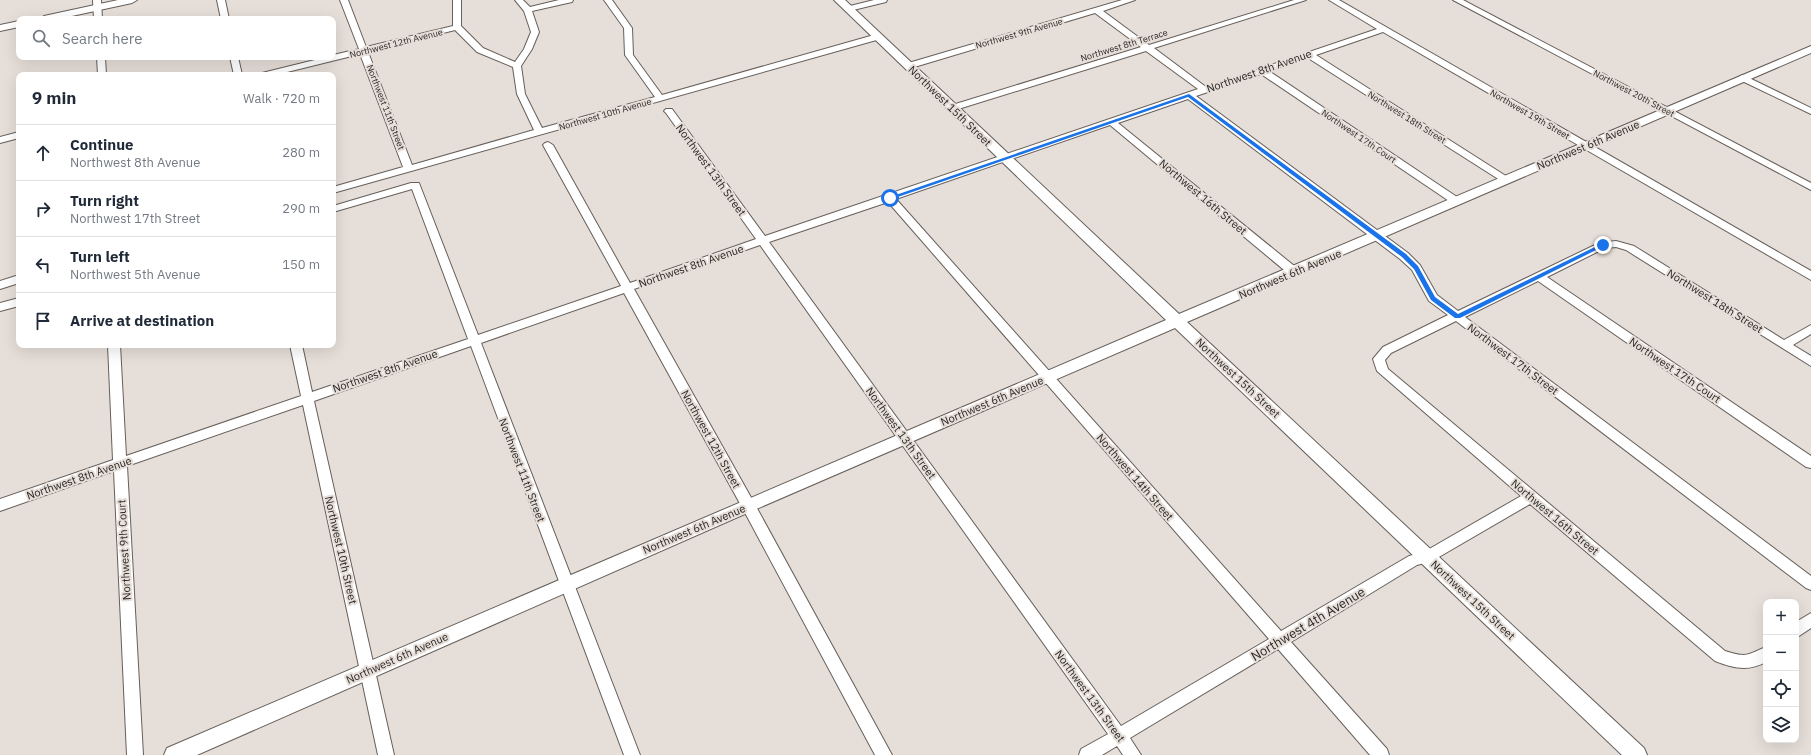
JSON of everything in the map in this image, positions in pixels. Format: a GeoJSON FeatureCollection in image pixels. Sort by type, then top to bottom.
{"type":"FeatureCollection","features":[{"type":"Feature","properties":{"kind":"street"},"geometry":{"type":"LineString","coordinates":[[55,16],[98,4],[132,0]]}},
{"type":"Feature","properties":{"kind":"street"},"geometry":{"type":"LineString","coordinates":[[221,0],[225,16]]}},
{"type":"Feature","properties":{"kind":"street","name":"Northwest 11th Street"},"geometry":{"type":"LineString","coordinates":[[344,0],[410,169]]}},
{"type":"Feature","properties":{"kind":"street"},"geometry":{"type":"LineString","coordinates":[[457,0],[457,28],[480,50],[517,66]]}},
{"type":"Feature","properties":{"kind":"street"},"geometry":{"type":"LineString","coordinates":[[519,0],[528,10],[535,32],[528,49],[517,66],[521,94],[540,133]]}},
{"type":"Feature","properties":{"kind":"street"},"geometry":{"type":"LineString","coordinates":[[528,10],[569,0]]}},
{"type":"Feature","properties":{"kind":"street"},"geometry":{"type":"LineString","coordinates":[[608,0],[628,28],[629,55],[660,98]]}},
{"type":"Feature","properties":{"kind":"street"},"geometry":{"type":"LineString","coordinates":[[844,5],[883,0]]}},
{"type":"Feature","properties":{"kind":"street","name":"Northwest 9th Avenue"},"geometry":{"type":"LineString","coordinates":[[908,66],[1131,0]]}},
{"type":"Feature","properties":{"kind":"street","name":"Northwest 8th Terrace"},"geometry":{"type":"LineString","coordinates":[[952,108],[1302,0]]}},
{"type":"Feature","properties":{"kind":"street","name":"Northwest 19th Street"},"geometry":{"type":"LineString","coordinates":[[1333,0],[1811,276]]}},
{"type":"Feature","properties":{"kind":"street","name":"Northwest 20th Street"},"geometry":{"type":"LineString","coordinates":[[1458,0],[1811,187]]}},
{"type":"Feature","properties":{"kind":"street"},"geometry":{"type":"LineString","coordinates":[[98,4],[98,16]]}},
{"type":"Feature","properties":{"kind":"street","name":"Northwest 15th Street"},"geometry":{"type":"LineString","coordinates":[[844,5],[1005,159],[1637,755]]}},
{"type":"Feature","properties":{"kind":"street"},"geometry":{"type":"LineString","coordinates":[[1096,10],[1205,90]]}},
{"type":"Feature","properties":{"kind":"street"},"geometry":{"type":"LineString","coordinates":[[0,28],[16,25]]}},
{"type":"Feature","properties":{"kind":"street","name":"Northwest 12th Avenue"},"geometry":{"type":"LineString","coordinates":[[336,57],[457,28]]}},
{"type":"Feature","properties":{"kind":"street","name":"Northwest 8th Avenue"},"geometry":{"type":"LineString","coordinates":[[0,505],[762,241],[1384,29]]}},
{"type":"Feature","properties":{"kind":"street","name":"Northwest 10th Avenue"},"geometry":{"type":"LineString","coordinates":[[336,189],[877,37]]}},
{"type":"Feature","properties":{"kind":"street","name":"Northwest 6th Avenue"},"geometry":{"type":"LineString","coordinates":[[174,755],[748,505],[1179,322],[1811,49]]}},
{"type":"Feature","properties":{"kind":"street","name":"Northwest 18th Street"},"geometry":{"type":"LineString","coordinates":[[1308,54],[1506,180]]}},
{"type":"Feature","properties":{"kind":"street"},"geometry":{"type":"LineString","coordinates":[[101,60],[102,72]]}},
{"type":"Feature","properties":{"kind":"street"},"geometry":{"type":"LineString","coordinates":[[235,60],[237,72]]}},
{"type":"Feature","properties":{"kind":"street","name":"Northwest 12th Avenue"},"geometry":{"type":"LineString","coordinates":[[277,72],[324,60]]}},
{"type":"Feature","properties":{"kind":"street","name":"Northwest 17th Court"},"geometry":{"type":"LineString","coordinates":[[1261,70],[1456,202]]}},
{"type":"Feature","properties":{"kind":"street"},"geometry":{"type":"LineString","coordinates":[[1743,78],[1811,111]]}},
{"type":"Feature","properties":{"kind":"street","name":"Northwest 17th Street"},"geometry":{"type":"LineString","coordinates":[[1189,95],[1404,256],[1416,268],[1433,298],[1811,584]]}},
{"type":"Feature","properties":{"kind":"street","name":"Northwest 13th Street"},"geometry":{"type":"LineString","coordinates":[[669,111],[1133,755]]}},
{"type":"Feature","properties":{"kind":"street","name":"Northwest 16th Street"},"geometry":{"type":"LineString","coordinates":[[1112,122],[1294,272]]}},
{"type":"Feature","properties":{"kind":"street"},"geometry":{"type":"LineString","coordinates":[[0,140],[16,136]]}},
{"type":"Feature","properties":{"kind":"street","name":"Northwest 12th Street"},"geometry":{"type":"LineString","coordinates":[[548,145],[748,505],[884,755]]}},
{"type":"Feature","properties":{"kind":"street","name":"Northwest 11th Street"},"geometry":{"type":"LineString","coordinates":[[336,208],[414,185],[632,755]]}},
{"type":"Feature","properties":{"kind":"street","name":"Northwest 14th Street"},"geometry":{"type":"LineString","coordinates":[[890,198],[1381,755]]}},
{"type":"Feature","properties":{"kind":"street","name":"Northwest 18th Street"},"geometry":{"type":"LineString","coordinates":[[1539,277],[1603,245],[1616,244],[1630,248],[1811,362]]}},
{"type":"Feature","properties":{"kind":"street"},"geometry":{"type":"LineString","coordinates":[[1457,316],[1539,277]]}},
{"type":"Feature","properties":{"kind":"street","name":"Northwest 17th Court"},"geometry":{"type":"LineString","coordinates":[[1539,277],[1811,463]]}},
{"type":"Feature","properties":{"kind":"street"},"geometry":{"type":"LineString","coordinates":[[0,285],[16,280]]}},
{"type":"Feature","properties":{"kind":"street"},"geometry":{"type":"LineString","coordinates":[[0,307],[16,303]]}},
{"type":"Feature","properties":{"kind":"street","name":"Northwest 16th Street"},"geometry":{"type":"LineString","coordinates":[[1457,316],[1387,350],[1379,358],[1383,371],[1720,656],[1742,663],[1759,660],[1763,657]]}},
{"type":"Feature","properties":{"kind":"street"},"geometry":{"type":"LineString","coordinates":[[1784,345],[1811,329]]}},
{"type":"Feature","properties":{"kind":"street","name":"Northwest 9th Court"},"geometry":{"type":"LineString","coordinates":[[114,348],[135,755]]}},
{"type":"Feature","properties":{"kind":"street","name":"Northwest 10th Street"},"geometry":{"type":"LineString","coordinates":[[297,348],[386,755]]}},
{"type":"Feature","properties":{"kind":"street","name":"Northwest 4th Avenue"},"geometry":{"type":"LineString","coordinates":[[1087,755],[1414,560],[1427,557],[1532,496]]}},
{"type":"Feature","properties":{"kind":"street"},"geometry":{"type":"LineString","coordinates":[[1799,629],[1811,620]]}},
{"type":"Feature","properties":{"kind":"route"},"geometry":{"type":"LineString","coordinates":[[890,198],[1189,95],[1404,256],[1416,268],[1433,298],[1457,316],[1603,245]]}}]}
